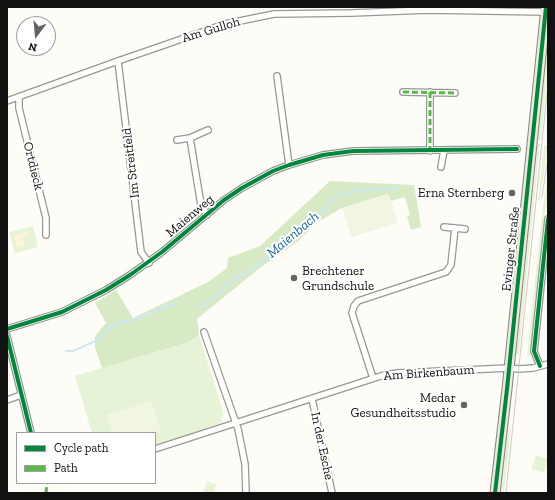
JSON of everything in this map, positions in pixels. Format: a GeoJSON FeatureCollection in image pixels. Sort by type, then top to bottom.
{"type":"FeatureCollection","features":[{"type":"Feature","properties":{"kind":"main road","name":"Evinger Straße"},"geometry":{"type":"LineString","coordinates":[[495,493],[546,10]]}},
{"type":"Feature","properties":{"kind":"street","name":"Am Gulloh"},"geometry":{"type":"LineString","coordinates":[[7,101],[118,60],[225,24],[274,14],[428,10],[546,10]]}},
{"type":"Feature","properties":{"kind":"street","name":"Im Streitfeld"},"geometry":{"type":"LineString","coordinates":[[118,60],[142,252],[149,263]]}},
{"type":"Feature","properties":{"kind":"street"},"geometry":{"type":"LineString","coordinates":[[277,76],[289,165]]}},
{"type":"Feature","properties":{"kind":"street"},"geometry":{"type":"LineString","coordinates":[[402,92],[455,93]]}},
{"type":"Feature","properties":{"kind":"street"},"geometry":{"type":"LineString","coordinates":[[430,92],[430,151]]}},
{"type":"Feature","properties":{"kind":"street","name":"Ortdieck"},"geometry":{"type":"LineString","coordinates":[[19,97],[19,108],[46,218],[46,235]]}},
{"type":"Feature","properties":{"kind":"street"},"geometry":{"type":"LineString","coordinates":[[177,140],[190,138],[208,130]]}},
{"type":"Feature","properties":{"kind":"street"},"geometry":{"type":"LineString","coordinates":[[190,138],[201,205],[207,215]]}},
{"type":"Feature","properties":{"kind":"street","name":"Maienweg"},"geometry":{"type":"LineString","coordinates":[[7,329],[62,312],[106,290],[149,263],[224,200],[273,171],[289,165],[311,158],[342,152],[517,149]]}},
{"type":"Feature","properties":{"kind":"street"},"geometry":{"type":"LineString","coordinates":[[441,166],[444,150]]}},
{"type":"Feature","properties":{"kind":"street"},"geometry":{"type":"LineString","coordinates":[[540,366],[534,351],[548,219]]}},
{"type":"Feature","properties":{"kind":"street"},"geometry":{"type":"LineString","coordinates":[[444,227],[465,229]]}},
{"type":"Feature","properties":{"kind":"street"},"geometry":{"type":"LineString","coordinates":[[374,378],[352,313],[354,306],[358,301],[446,272],[451,265],[455,228]]}},
{"type":"Feature","properties":{"kind":"street"},"geometry":{"type":"LineString","coordinates":[[204,332],[241,439],[245,464],[246,493]]}},
{"type":"Feature","properties":{"kind":"street"},"geometry":{"type":"LineString","coordinates":[[7,336],[31,432]]}},
{"type":"Feature","properties":{"kind":"street","name":"Am Birkenbaum"},"geometry":{"type":"LineString","coordinates":[[156,449],[374,378],[397,373],[509,368],[520,369],[548,364]]}},
{"type":"Feature","properties":{"kind":"street"},"geometry":{"type":"LineString","coordinates":[[7,400],[21,395]]}},
{"type":"Feature","properties":{"kind":"street","name":"In der Esche"},"geometry":{"type":"LineString","coordinates":[[312,399],[332,493]]}},
{"type":"Feature","properties":{"kind":"green space"},"geometry":{"type":"Polygon","coordinates":[[[398,7],[546,7],[546,12],[398,12],[398,7]]]}},
{"type":"Feature","properties":{"kind":"green space"},"geometry":{"type":"Polygon","coordinates":[[[548,41],[548,69],[541,140],[538,140],[548,41]]]}},
{"type":"Feature","properties":{"kind":"green space"},"geometry":{"type":"Polygon","coordinates":[[[538,144],[540,144],[519,354],[516,354],[538,144]]]}},
{"type":"Feature","properties":{"kind":"green space"},"geometry":{"type":"Polygon","coordinates":[[[544,145],[548,145],[540,201],[538,201],[544,145]]]}},
{"type":"Feature","properties":{"kind":"green space"},"geometry":{"type":"Polygon","coordinates":[[[548,173],[548,189],[531,350],[532,353],[527,357],[542,214],[548,173]]]}},
{"type":"Feature","properties":{"kind":"green space"},"geometry":{"type":"Polygon","coordinates":[[[330,181],[414,185],[421,227],[411,230],[407,216],[410,215],[405,197],[391,201],[388,194],[342,208],[316,223],[297,242],[261,267],[197,319],[199,335],[189,342],[102,368],[95,348],[95,336],[106,323],[95,303],[116,290],[133,318],[208,282],[227,268],[228,258],[260,246],[330,181]]]}},
{"type":"Feature","properties":{"kind":"green space"},"geometry":{"type":"Polygon","coordinates":[[[388,194],[398,223],[352,237],[342,208],[388,194]]]}},
{"type":"Feature","properties":{"kind":"green space"},"geometry":{"type":"Polygon","coordinates":[[[33,226],[38,247],[15,253],[9,232],[33,226]]]}},
{"type":"Feature","properties":{"kind":"green space"},"geometry":{"type":"Polygon","coordinates":[[[199,335],[224,414],[221,418],[223,422],[156,446],[156,432],[92,432],[75,376],[189,342],[199,335]]]}},
{"type":"Feature","properties":{"kind":"green space"},"geometry":{"type":"Polygon","coordinates":[[[514,398],[504,493],[500,493],[506,443],[511,425],[514,398]]]}},
{"type":"Feature","properties":{"kind":"green space"},"geometry":{"type":"Polygon","coordinates":[[[151,401],[161,430],[155,432],[112,432],[106,415],[151,401]]]}},
{"type":"Feature","properties":{"kind":"green space"},"geometry":{"type":"Polygon","coordinates":[[[536,455],[548,459],[544,473],[531,469],[536,455]]]}},
{"type":"Feature","properties":{"kind":"green space"},"geometry":{"type":"Polygon","coordinates":[[[207,481],[216,484],[214,493],[203,493],[207,481]]]}},
{"type":"Feature","properties":{"kind":"sand"},"geometry":{"type":"Polygon","coordinates":[[[27,232],[28,236],[22,238],[25,246],[17,248],[14,235],[27,232]]]}},
{"type":"Feature","properties":{"kind":"waterway","name":"Maienbach"},"geometry":{"type":"LineString","coordinates":[[200,307],[213,298],[236,277],[243,275],[281,248],[301,231],[309,221],[325,210],[328,205],[338,196],[357,191],[397,188]]}},
{"type":"Feature","properties":{"kind":"waterway","name":"Maienbach"},"geometry":{"type":"LineString","coordinates":[[155,311],[175,303]]}},
{"type":"Feature","properties":{"kind":"waterway","name":"Maienbach"},"geometry":{"type":"LineString","coordinates":[[66,351],[73,351],[100,339],[110,326],[151,313]]}},
{"type":"Feature","properties":{"kind":"tram line"},"geometry":{"type":"LineString","coordinates":[[506,493],[548,84]]}},
{"type":"Feature","properties":{"kind":"tram line"},"geometry":{"type":"LineString","coordinates":[[542,197],[548,158]]}},
{"type":"Feature","properties":{"kind":"marked path"},"geometry":{"type":"LineString","coordinates":[[403,92],[455,93]]}},
{"type":"Feature","properties":{"kind":"marked path"},"geometry":{"type":"LineString","coordinates":[[430,92],[430,151]]}},
{"type":"Feature","properties":{"kind":"marked path"},"geometry":{"type":"LineString","coordinates":[[46,493],[47,484]]}},
{"type":"Feature","properties":{"kind":"cycle path"},"geometry":{"type":"LineString","coordinates":[[495,493],[546,7]]}},
{"type":"Feature","properties":{"kind":"cycle path"},"geometry":{"type":"LineString","coordinates":[[7,329],[62,312],[106,290],[162,252],[224,200],[273,171],[289,165],[323,155],[353,151],[517,149]]}},
{"type":"Feature","properties":{"kind":"cycle path"},"geometry":{"type":"LineString","coordinates":[[540,366],[534,351],[548,219]]}},
{"type":"Feature","properties":{"kind":"cycle path"},"geometry":{"type":"LineString","coordinates":[[7,336],[31,432]]}},
{"type":"Feature","properties":{"kind":"place","name":"Erna Sternberg"},"geometry":{"type":"Point","coordinates":[512,193]}},
{"type":"Feature","properties":{"kind":"place","name":"Brechtener Grundschule"},"geometry":{"type":"Point","coordinates":[294,278]}},
{"type":"Feature","properties":{"kind":"place","name":"Medar Gesundheitsstudio"},"geometry":{"type":"Point","coordinates":[464,405]}}]}
